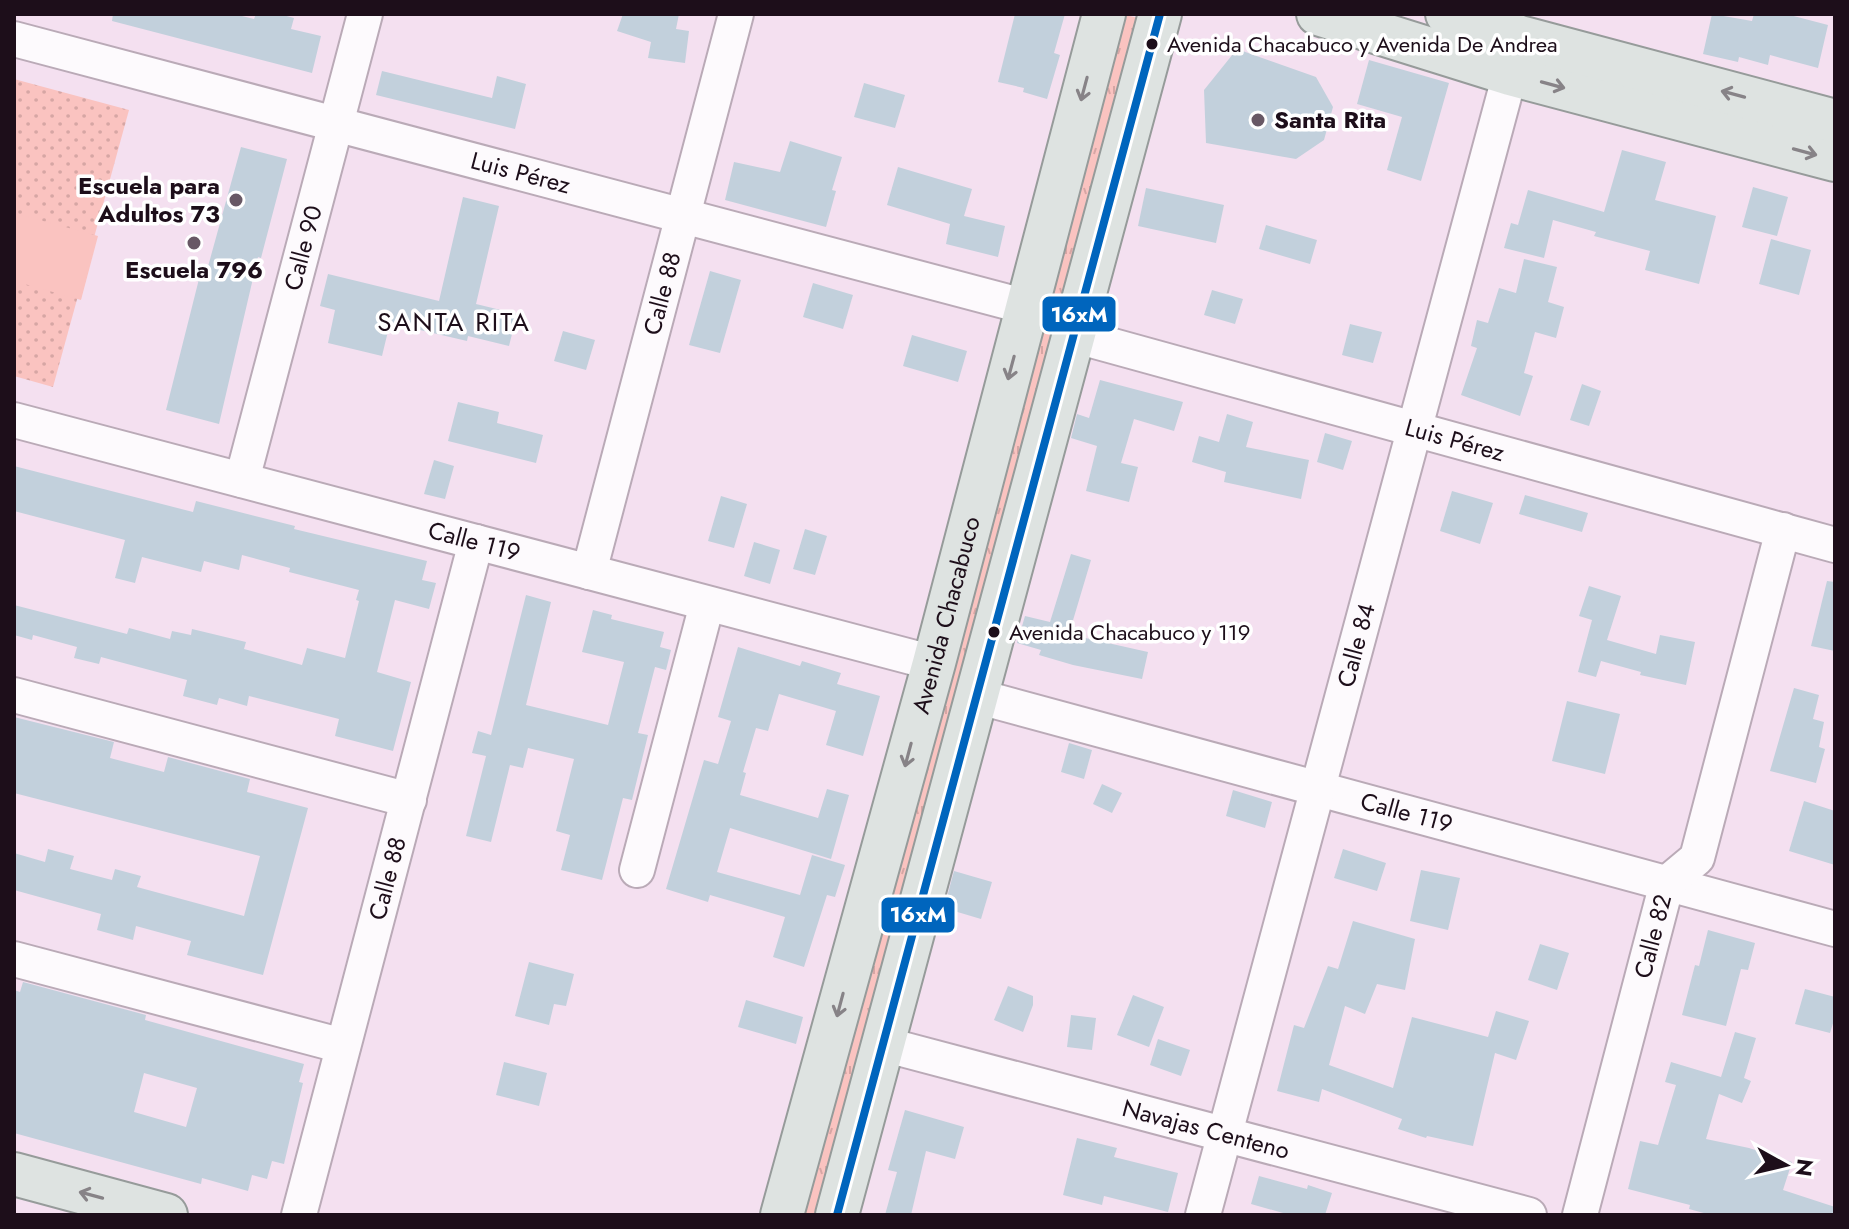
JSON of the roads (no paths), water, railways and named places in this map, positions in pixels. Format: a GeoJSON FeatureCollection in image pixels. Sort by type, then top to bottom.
{"type":"FeatureCollection","features":[{"type":"Feature","properties":{"kind":"main road","name":"Avenida Chacabuco"},"geometry":{"type":"LineString","coordinates":[[782,1215],[934,663],[1104,14]]}},
{"type":"Feature","properties":{"kind":"main road"},"geometry":{"type":"LineString","coordinates":[[837,1215],[1160,14]]}},
{"type":"Feature","properties":{"kind":"main road"},"geometry":{"type":"LineString","coordinates":[[1318,14],[1519,41],[1835,121]]}},
{"type":"Feature","properties":{"kind":"main road"},"geometry":{"type":"LineString","coordinates":[[1447,14],[1835,160]]}},
{"type":"Feature","properties":{"kind":"main road"},"geometry":{"type":"LineString","coordinates":[[14,1174],[166,1215]]}},
{"type":"Feature","properties":{"kind":"street","name":"Calle 90"},"geometry":{"type":"LineString","coordinates":[[242,480],[365,14]]}},
{"type":"Feature","properties":{"kind":"street","name":"Calle 88"},"geometry":{"type":"LineString","coordinates":[[589,572],[736,14]]}},
{"type":"Feature","properties":{"kind":"street","name":"Luis Pérez"},"geometry":{"type":"LineString","coordinates":[[14,39],[1027,307]]}},
{"type":"Feature","properties":{"kind":"street","name":"Calle 84"},"geometry":{"type":"LineString","coordinates":[[1203,1215],[1519,41]]}},
{"type":"Feature","properties":{"kind":"street","name":"Luis Pérez"},"geometry":{"type":"LineString","coordinates":[[1073,335],[1835,545]]}},
{"type":"Feature","properties":{"kind":"street","name":"Calle 119"},"geometry":{"type":"LineString","coordinates":[[14,420],[934,663]]}},
{"type":"Feature","properties":{"kind":"street","name":"Calle 82"},"geometry":{"type":"LineString","coordinates":[[1580,1215],[1667,883],[1697,858],[1783,530]]}},
{"type":"Feature","properties":{"kind":"street","name":"Calle 88"},"geometry":{"type":"LineString","coordinates":[[299,1215],[476,542]]}},
{"type":"Feature","properties":{"kind":"street"},"geometry":{"type":"LineString","coordinates":[[637,870],[707,604]]}},
{"type":"Feature","properties":{"kind":"street"},"geometry":{"type":"LineString","coordinates":[[14,695],[409,800]]}},
{"type":"Feature","properties":{"kind":"street","name":"Calle 119"},"geometry":{"type":"LineString","coordinates":[[976,696],[1835,929]]}},
{"type":"Feature","properties":{"kind":"street"},"geometry":{"type":"LineString","coordinates":[[14,959],[343,1046]]}},
{"type":"Feature","properties":{"kind":"street","name":"Navajas Centeno"},"geometry":{"type":"LineString","coordinates":[[883,1044],[1529,1215]]}},
{"type":"Feature","properties":{"kind":"place","name":"Avenida Chacabuco y Avenida De Andrea"},"geometry":{"type":"Point","coordinates":[1152,44]}},
{"type":"Feature","properties":{"kind":"place","name":"Santa Rita"},"geometry":{"type":"Point","coordinates":[1258,120]}},
{"type":"Feature","properties":{"kind":"place","name":"Escuela para Adultos 73"},"geometry":{"type":"Point","coordinates":[236,200]}},
{"type":"Feature","properties":{"kind":"place","name":"Escuela 796"},"geometry":{"type":"Point","coordinates":[194,243]}},
{"type":"Feature","properties":{"kind":"place","name":"Avenida Chacabuco y 119"},"geometry":{"type":"Point","coordinates":[994,632]}},
{"type":"Feature","properties":{"kind":"district","name":"SANTA RITA"},"geometry":{"type":"Point","coordinates":[454,322]}}]}
